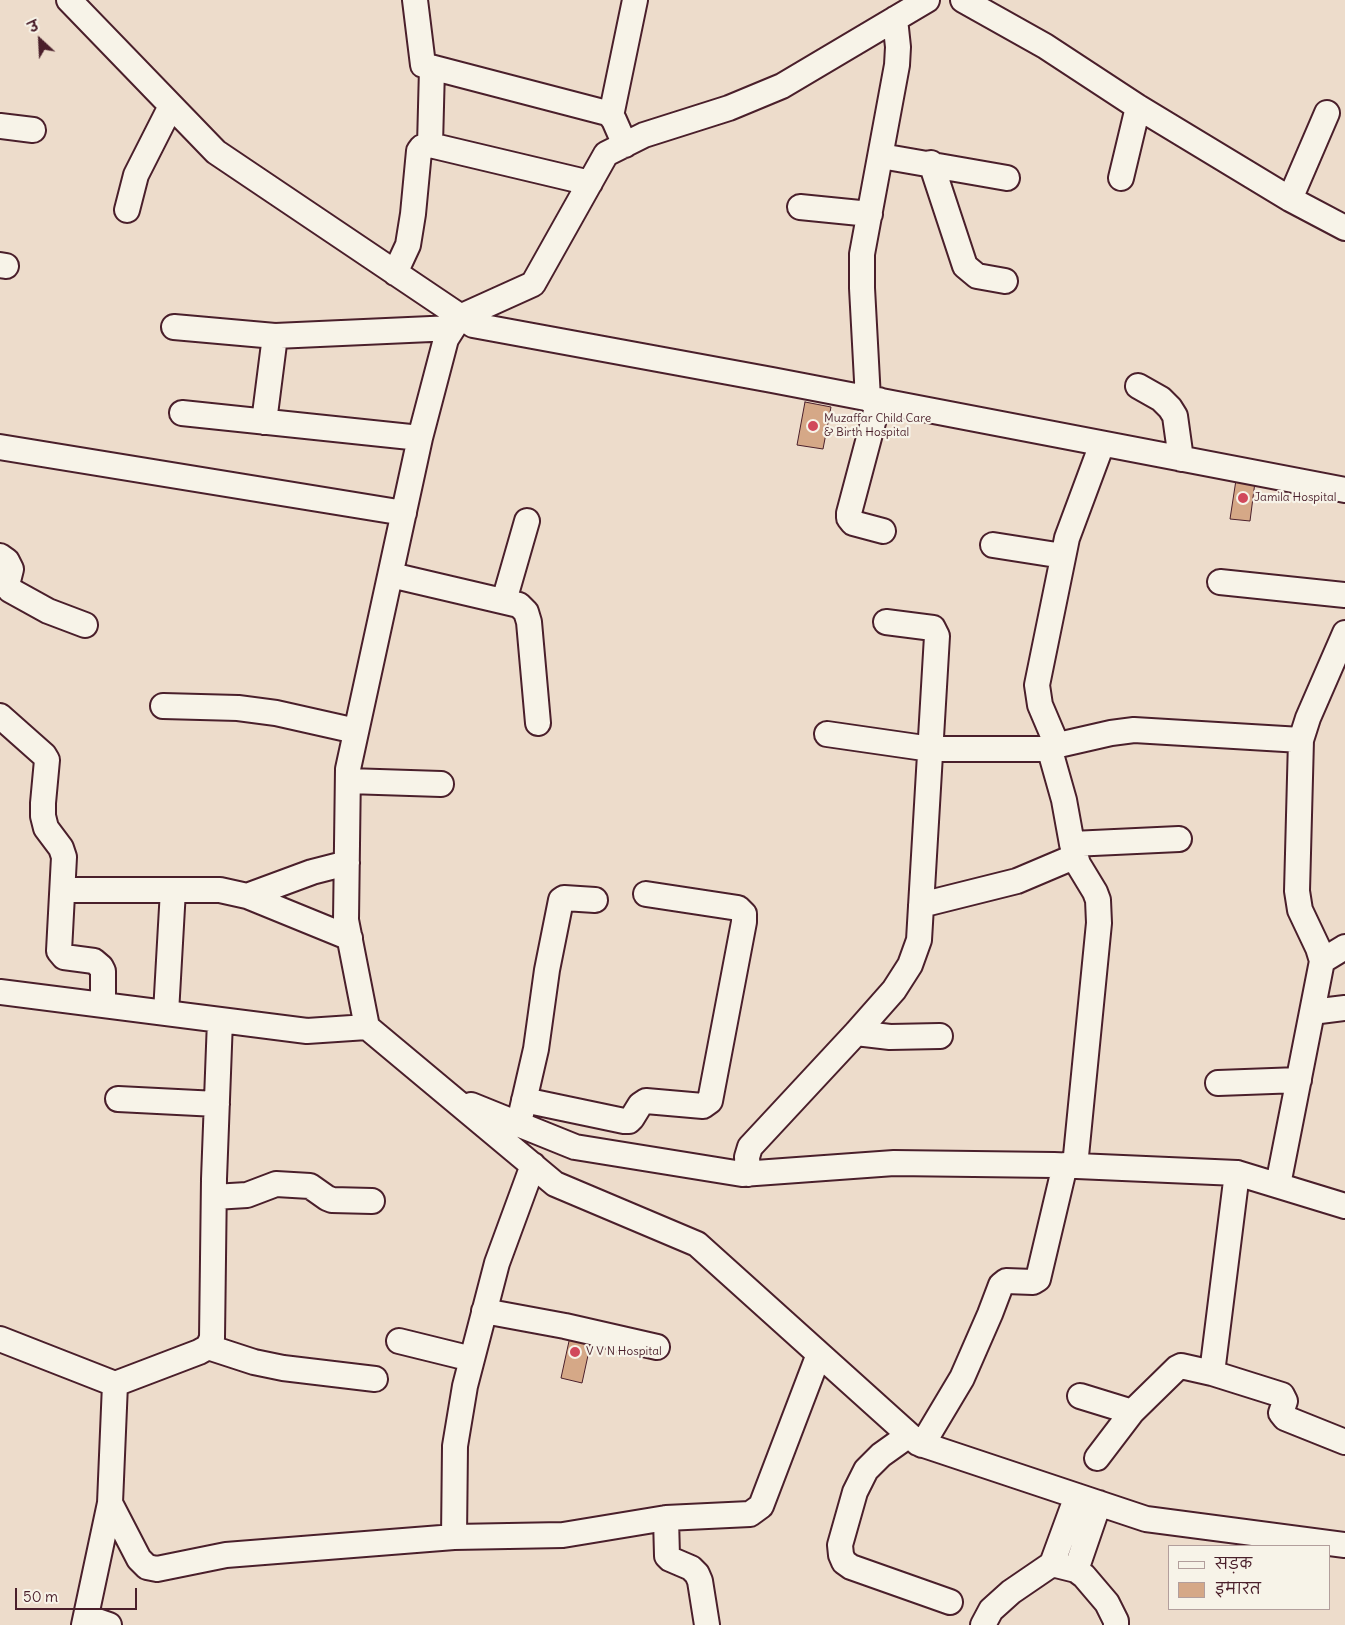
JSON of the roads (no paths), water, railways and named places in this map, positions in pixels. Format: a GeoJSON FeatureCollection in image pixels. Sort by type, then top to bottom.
{"type":"FeatureCollection","features":[{"type":"Feature","properties":{"kind":"street"},"geometry":{"type":"LineString","coordinates":[[69,0],[216,152],[394,273],[457,323]]}},
{"type":"Feature","properties":{"kind":"street"},"geometry":{"type":"LineString","coordinates":[[415,0],[423,65],[607,113],[611,116],[625,145]]}},
{"type":"Feature","properties":{"kind":"street"},"geometry":{"type":"LineString","coordinates":[[611,116],[635,0]]}},
{"type":"Feature","properties":{"kind":"street"},"geometry":{"type":"LineString","coordinates":[[927,0],[782,86],[729,108],[644,135],[606,154],[533,284],[457,323],[446,340],[420,438],[348,769],[346,920],[367,1026],[555,1184],[698,1244],[915,1440],[1088,1500],[1146,1518],[1345,1545]]}},
{"type":"Feature","properties":{"kind":"street"},"geometry":{"type":"LineString","coordinates":[[962,0],[1045,46],[1138,107],[1290,199],[1345,228]]}},
{"type":"Feature","properties":{"kind":"street"},"geometry":{"type":"LineString","coordinates":[[882,531],[853,523],[849,518],[849,513],[874,400],[862,288],[862,254],[897,65],[896,19]]}},
{"type":"Feature","properties":{"kind":"street"},"geometry":{"type":"LineString","coordinates":[[430,145],[432,68]]}},
{"type":"Feature","properties":{"kind":"street"},"geometry":{"type":"LineString","coordinates":[[127,210],[136,174],[171,106]]}},
{"type":"Feature","properties":{"kind":"street"},"geometry":{"type":"LineString","coordinates":[[1121,178],[1138,107]]}},
{"type":"Feature","properties":{"kind":"street"},"geometry":{"type":"LineString","coordinates":[[1290,199],[1327,113]]}},
{"type":"Feature","properties":{"kind":"street"},"geometry":{"type":"LineString","coordinates":[[0,126],[33,130]]}},
{"type":"Feature","properties":{"kind":"street"},"geometry":{"type":"LineString","coordinates":[[394,273],[408,245],[419,151],[422,147],[430,145],[590,183]]}},
{"type":"Feature","properties":{"kind":"street"},"geometry":{"type":"LineString","coordinates":[[880,156],[931,163],[1007,178]]}},
{"type":"Feature","properties":{"kind":"street"},"geometry":{"type":"LineString","coordinates":[[931,163],[965,266],[977,276],[1004,282]]}},
{"type":"Feature","properties":{"kind":"street"},"geometry":{"type":"LineString","coordinates":[[800,206],[870,214]]}},
{"type":"Feature","properties":{"kind":"street"},"geometry":{"type":"LineString","coordinates":[[174,326],[275,336],[457,323],[473,325],[1345,490]]}},
{"type":"Feature","properties":{"kind":"street"},"geometry":{"type":"LineString","coordinates":[[264,422],[275,336]]}},
{"type":"Feature","properties":{"kind":"street"},"geometry":{"type":"LineString","coordinates":[[1138,386],[1161,399],[1175,416],[1182,459]]}},
{"type":"Feature","properties":{"kind":"street"},"geometry":{"type":"LineString","coordinates":[[182,413],[420,438]]}},
{"type":"Feature","properties":{"kind":"street"},"geometry":{"type":"LineString","coordinates":[[950,1602],[851,1567],[844,1562],[840,1545],[855,1492],[866,1470],[881,1455],[915,1440],[962,1378],[1001,1285],[1006,1281],[1033,1282],[1038,1279],[1070,1166],[1099,923],[1096,892],[1078,864],[1074,850],[1053,746],[1040,705],[1037,685],[1067,538],[1102,444]]}},
{"type":"Feature","properties":{"kind":"street"},"geometry":{"type":"LineString","coordinates":[[0,446],[404,513]]}},
{"type":"Feature","properties":{"kind":"street"},"geometry":{"type":"LineString","coordinates":[[504,601],[527,521]]}},
{"type":"Feature","properties":{"kind":"street"},"geometry":{"type":"LineString","coordinates":[[993,545],[1063,556]]}},
{"type":"Feature","properties":{"kind":"street"},"geometry":{"type":"LineString","coordinates":[[0,556],[7,561],[11,569],[7,585],[10,590],[48,611],[85,625]]}},
{"type":"Feature","properties":{"kind":"street"},"geometry":{"type":"LineString","coordinates":[[391,575],[519,605],[526,612],[529,622],[538,723]]}},
{"type":"Feature","properties":{"kind":"street"},"geometry":{"type":"LineString","coordinates":[[1220,582],[1345,596]]}},
{"type":"Feature","properties":{"kind":"street"},"geometry":{"type":"LineString","coordinates":[[748,1174],[747,1157],[750,1147],[856,1034],[894,990],[910,965],[920,940],[937,636],[933,628],[886,622]]}},
{"type":"Feature","properties":{"kind":"street"},"geometry":{"type":"LineString","coordinates":[[1278,1185],[1322,961],[1300,910],[1297,891],[1301,740],[1308,718],[1345,633]]}},
{"type":"Feature","properties":{"kind":"street"},"geometry":{"type":"LineString","coordinates":[[163,706],[276,713],[356,731]]}},
{"type":"Feature","properties":{"kind":"street"},"geometry":{"type":"LineString","coordinates":[[0,716],[44,754],[47,760],[43,816],[46,828],[61,848],[64,857],[60,951],[64,957],[94,962],[101,967],[103,971],[104,1005]]}},
{"type":"Feature","properties":{"kind":"street"},"geometry":{"type":"LineString","coordinates":[[827,734],[931,749],[1041,749],[1111,732],[1134,730],[1301,740]]}},
{"type":"Feature","properties":{"kind":"street"},"geometry":{"type":"LineString","coordinates":[[348,781],[441,784]]}},
{"type":"Feature","properties":{"kind":"street"},"geometry":{"type":"LineString","coordinates":[[921,904],[1017,880],[1074,850],[1179,839]]}},
{"type":"Feature","properties":{"kind":"street"},"geometry":{"type":"LineString","coordinates":[[247,896],[312,872],[347,863]]}},
{"type":"Feature","properties":{"kind":"street"},"geometry":{"type":"LineString","coordinates":[[62,890],[220,890],[247,896],[350,938]]}},
{"type":"Feature","properties":{"kind":"street"},"geometry":{"type":"LineString","coordinates":[[166,1013],[173,890]]}},
{"type":"Feature","properties":{"kind":"street"},"geometry":{"type":"LineString","coordinates":[[524,1100],[624,1121],[629,1121],[640,1105],[646,1101],[703,1106],[710,1101],[744,914],[738,908],[646,894]]}},
{"type":"Feature","properties":{"kind":"street"},"geometry":{"type":"LineString","coordinates":[[518,1124],[536,1049],[547,970],[561,900],[564,898],[595,900]]}},
{"type":"Feature","properties":{"kind":"street"},"geometry":{"type":"LineString","coordinates":[[1322,961],[1345,947]]}},
{"type":"Feature","properties":{"kind":"street"},"geometry":{"type":"LineString","coordinates":[[0,992],[307,1031],[367,1026]]}},
{"type":"Feature","properties":{"kind":"street"},"geometry":{"type":"LineString","coordinates":[[1312,1012],[1345,1008]]}},
{"type":"Feature","properties":{"kind":"street"},"geometry":{"type":"LineString","coordinates":[[0,1339],[115,1384],[200,1352],[208,1346],[212,1338],[214,1197],[220,1020]]}},
{"type":"Feature","properties":{"kind":"street"},"geometry":{"type":"LineString","coordinates":[[856,1034],[890,1037],[940,1036]]}},
{"type":"Feature","properties":{"kind":"street"},"geometry":{"type":"LineString","coordinates":[[1218,1083],[1299,1080]]}},
{"type":"Feature","properties":{"kind":"street"},"geometry":{"type":"LineString","coordinates":[[450,1096],[575,1147],[742,1174],[894,1163],[1070,1166],[1237,1173],[1345,1206]]}},
{"type":"Feature","properties":{"kind":"street"},"geometry":{"type":"LineString","coordinates":[[118,1099],[217,1104]]}},
{"type":"Feature","properties":{"kind":"street"},"geometry":{"type":"LineString","coordinates":[[454,1537],[455,1446],[465,1386],[497,1263],[533,1165]]}},
{"type":"Feature","properties":{"kind":"street"},"geometry":{"type":"LineString","coordinates":[[1212,1372],[1237,1173]]}},
{"type":"Feature","properties":{"kind":"street"},"geometry":{"type":"LineString","coordinates":[[214,1197],[248,1195],[276,1184],[310,1186],[332,1200],[372,1201]]}},
{"type":"Feature","properties":{"kind":"street"},"geometry":{"type":"LineString","coordinates":[[484,1311],[564,1326],[657,1347]]}},
{"type":"Feature","properties":{"kind":"street"},"geometry":{"type":"LineString","coordinates":[[399,1342],[472,1359]]}},
{"type":"Feature","properties":{"kind":"street"},"geometry":{"type":"LineString","coordinates":[[208,1346],[254,1362],[284,1368],[375,1379]]}},
{"type":"Feature","properties":{"kind":"street"},"geometry":{"type":"LineString","coordinates":[[110,1503],[139,1559],[147,1567],[157,1568],[226,1555],[454,1537],[563,1535],[666,1518],[750,1514],[761,1506],[819,1354]]}},
{"type":"Feature","properties":{"kind":"street"},"geometry":{"type":"LineString","coordinates":[[1097,1458],[1132,1412],[1177,1368],[1184,1366],[1212,1372],[1282,1395],[1285,1402],[1281,1413],[1285,1418],[1345,1442]]}},
{"type":"Feature","properties":{"kind":"street"},"geometry":{"type":"LineString","coordinates":[[110,1625],[85,1621],[110,1503],[115,1384]]}},
{"type":"Feature","properties":{"kind":"street"},"geometry":{"type":"LineString","coordinates":[[1080,1396],[1132,1412]]}},
{"type":"Feature","properties":{"kind":"street"},"geometry":{"type":"LineString","coordinates":[[983,1625],[991,1610],[1010,1592],[1052,1564],[1088,1500]]}},
{"type":"Feature","properties":{"kind":"street"},"geometry":{"type":"LineString","coordinates":[[1076,1570],[1088,1500]]}},
{"type":"Feature","properties":{"kind":"street"},"geometry":{"type":"LineString","coordinates":[[666,1518],[667,1556],[691,1568],[697,1574],[700,1581],[707,1625]]}},
{"type":"Feature","properties":{"kind":"street"},"geometry":{"type":"LineString","coordinates":[[1052,1564],[1067,1566],[1076,1570],[1107,1604],[1116,1621],[1116,1625]]}},
{"type":"Feature","properties":{"kind":"place","name":"Muzaffar Child Care & Birth Hospital"},"geometry":{"type":"Point","coordinates":[813,426]}},
{"type":"Feature","properties":{"kind":"place","name":"Jamila Hospital"},"geometry":{"type":"Point","coordinates":[1243,498]}},
{"type":"Feature","properties":{"kind":"place","name":"V V N Hospital"},"geometry":{"type":"Point","coordinates":[575,1352]}}]}
